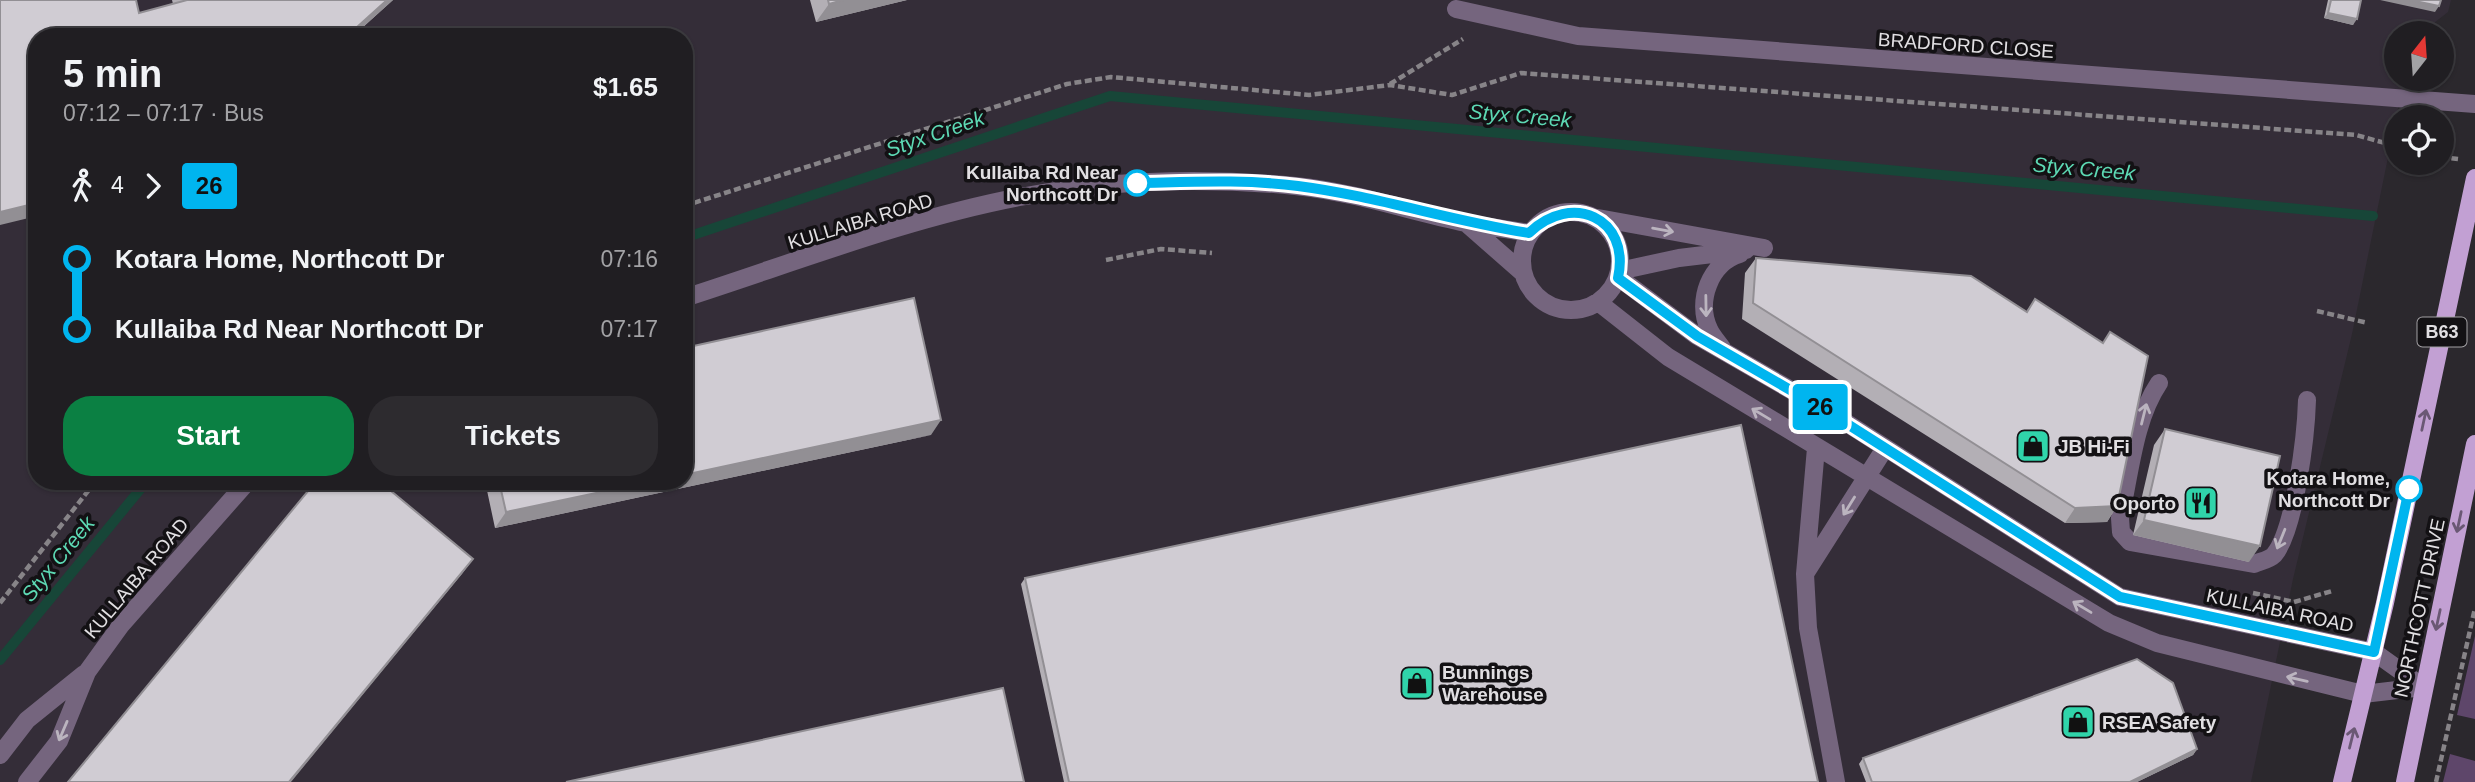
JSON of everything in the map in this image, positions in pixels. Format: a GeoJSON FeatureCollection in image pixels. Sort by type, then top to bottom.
{"type":"FeatureCollection","features":[{"type":"Feature","properties":{"kind":"main road","name":"NORTHCOTT DRIVE"},"geometry":{"type":"LineString","coordinates":[[2342,782],[2374,652],[2475,178]]}},
{"type":"Feature","properties":{"kind":"main road","name":"NORTHCOTT DRIVE"},"geometry":{"type":"LineString","coordinates":[[2405,782],[2475,443]]}},
{"type":"Feature","properties":{"kind":"street","name":"BRADFORD CLOSE"},"geometry":{"type":"LineString","coordinates":[[1456,9],[1577,36],[2475,104]]}},
{"type":"Feature","properties":{"kind":"street","name":"KULLAIBA ROAD"},"geometry":{"type":"LineString","coordinates":[[693,295],[980,207],[1019,197],[1112,184],[1207,181],[1296,186],[1386,201],[1466,223],[1529,233]]}},
{"type":"Feature","properties":{"kind":"street"},"geometry":{"type":"LineString","coordinates":[[1523,273],[1524,245],[1529,233],[1545,219],[1567,211],[1763,248]]}},
{"type":"Feature","properties":{"kind":"street"},"geometry":{"type":"LineString","coordinates":[[1596,218],[1615,237],[1620,252],[1618,274],[1598,302],[1668,357],[2109,623],[2157,643],[2202,656],[2363,694],[2423,687]]}},
{"type":"Feature","properties":{"kind":"street","name":"KULLAIBA ROAD"},"geometry":{"type":"LineString","coordinates":[[1466,223],[1523,273],[1524,281],[1542,300],[1554,306],[1582,309],[1598,302]]}},
{"type":"Feature","properties":{"kind":"street"},"geometry":{"type":"LineString","coordinates":[[1618,274],[1679,258],[1763,248]]}},
{"type":"Feature","properties":{"kind":"street"},"geometry":{"type":"LineString","coordinates":[[1725,352],[1709,329],[1703,304],[1710,277],[1728,258],[1763,248]]}},
{"type":"Feature","properties":{"kind":"street","name":"KULLAIBA ROAD"},"geometry":{"type":"LineString","coordinates":[[1618,274],[1697,336],[1885,448],[2120,597],[2374,652],[2423,687]]}},
{"type":"Feature","properties":{"kind":"street"},"geometry":{"type":"LineString","coordinates":[[2159,383],[2147,400],[2144,411],[2120,518],[2120,532],[2130,542],[2254,564],[2272,558],[2283,541],[2306,438],[2307,400]]}},
{"type":"Feature","properties":{"kind":"street"},"geometry":{"type":"LineString","coordinates":[[1816,448],[1805,574],[1808,628],[1836,782]]}},
{"type":"Feature","properties":{"kind":"street"},"geometry":{"type":"LineString","coordinates":[[1805,574],[1885,448]]}},
{"type":"Feature","properties":{"kind":"street","name":"KULLAIBA ROAD"},"geometry":{"type":"LineString","coordinates":[[27,782],[59,741],[87,672],[121,625],[240,490]]}},
{"type":"Feature","properties":{"kind":"street","name":"KULLAIBA ROAD"},"geometry":{"type":"LineString","coordinates":[[0,755],[27,720],[87,672]]}},
{"type":"Feature","properties":{"kind":"path"},"geometry":{"type":"LineString","coordinates":[[1390,85],[1499,18]]}},
{"type":"Feature","properties":{"kind":"path"},"geometry":{"type":"LineString","coordinates":[[693,203],[1067,84],[1111,77],[1309,95],[1390,85],[1452,95],[1521,73],[2356,135],[2384,143]]}},
{"type":"Feature","properties":{"kind":"path"},"geometry":{"type":"LineString","coordinates":[[1106,260],[1161,249],[1212,253]]}},
{"type":"Feature","properties":{"kind":"path"},"geometry":{"type":"LineString","coordinates":[[2317,311],[2368,323]]}},
{"type":"Feature","properties":{"kind":"path"},"geometry":{"type":"LineString","coordinates":[[0,603],[89,490]]}},
{"type":"Feature","properties":{"kind":"path"},"geometry":{"type":"LineString","coordinates":[[2244,591],[2294,602],[2332,591]]}},
{"type":"Feature","properties":{"kind":"path"},"geometry":{"type":"LineString","coordinates":[[2436,782],[2475,608]]}},
{"type":"Feature","properties":{"kind":"shaded area"},"geometry":{"type":"Polygon","coordinates":[[[0,0],[2451,0],[2448,12],[2436,21],[2384,21],[2384,91],[2402,91],[2399,105],[2384,105],[2384,175],[2352,334],[2293,579],[2251,782],[0,782],[0,0]]]}},
{"type":"Feature","properties":{"kind":"shaded area"},"geometry":{"type":"Polygon","coordinates":[[[2475,636],[2475,719],[2457,715],[2475,636]]]}},
{"type":"Feature","properties":{"kind":"shaded area"},"geometry":{"type":"Polygon","coordinates":[[[2450,754],[2475,761],[2475,782],[2443,782],[2450,754]]]}},
{"type":"Feature","properties":{"kind":"building"},"geometry":{"type":"Polygon","coordinates":[[[0,0],[136,0],[139,13],[187,0],[387,0],[356,28],[28,28],[28,205],[0,212],[0,0]]]}},
{"type":"Feature","properties":{"kind":"building"},"geometry":{"type":"Polygon","coordinates":[[[2331,0],[2361,0],[2357,19],[2328,13],[2331,0]]]}},
{"type":"Feature","properties":{"kind":"building"},"geometry":{"type":"Polygon","coordinates":[[[2410,0],[2441,0],[2439,6],[2410,0]]]}},
{"type":"Feature","properties":{"kind":"building","name":"JB Hi-Fi"},"geometry":{"type":"Polygon","coordinates":[[[1756,258],[1971,276],[2027,312],[2035,299],[2103,343],[2110,332],[2148,356],[2117,506],[2075,508],[1753,303],[1756,258]]]}},
{"type":"Feature","properties":{"kind":"building"},"geometry":{"type":"Polygon","coordinates":[[[914,298],[941,420],[693,473],[693,346],[914,298]]]}},
{"type":"Feature","properties":{"kind":"building","name":"Bunnings Warehouse"},"geometry":{"type":"Polygon","coordinates":[[[1741,425],[1818,782],[1069,782],[1025,578],[1741,425]]]}},
{"type":"Feature","properties":{"kind":"building","name":"Oporto"},"geometry":{"type":"Polygon","coordinates":[[[2165,429],[2280,456],[2260,546],[2144,520],[2165,429]]]}},
{"type":"Feature","properties":{"kind":"building"},"geometry":{"type":"Polygon","coordinates":[[[309,490],[390,490],[473,559],[289,782],[68,782],[309,490]]]}},
{"type":"Feature","properties":{"kind":"building"},"geometry":{"type":"Polygon","coordinates":[[[501,490],[610,490],[506,512],[501,490]]]}},
{"type":"Feature","properties":{"kind":"building","name":"RSEA Safety"},"geometry":{"type":"Polygon","coordinates":[[[2137,659],[2173,683],[2197,749],[2130,782],[1872,782],[1863,758],[2137,659]]]}},
{"type":"Feature","properties":{"kind":"building"},"geometry":{"type":"Polygon","coordinates":[[[1003,688],[1024,782],[566,782],[1003,688]]]}},
{"type":"Feature","properties":{"kind":"waterway","name":"Styx Creek"},"geometry":{"type":"LineString","coordinates":[[693,235],[1110,96],[2373,216]]}},
{"type":"Feature","properties":{"kind":"waterway","name":"Styx Creek"},"geometry":{"type":"LineString","coordinates":[[0,660],[140,490]]}},
{"type":"Feature","properties":{"kind":"bus line","name":"26"},"geometry":{"type":"LineString","coordinates":[[1137,183],[1207,181],[1296,186],[1386,201],[1466,223],[1529,233],[1545,219],[1567,211],[1596,218],[1615,237],[1620,252],[1618,278],[1697,336],[1830,413],[2120,597],[2374,652],[2409,489]]}},
{"type":"Feature","properties":{"kind":"place","name":"Kullaiba Rd Near Northcott Dr"},"geometry":{"type":"Point","coordinates":[1137,183]}},
{"type":"Feature","properties":{"kind":"place","name":"JB Hi-Fi"},"geometry":{"type":"Point","coordinates":[2033,446]}},
{"type":"Feature","properties":{"kind":"place","name":"Kotara Home, Northcott Dr"},"geometry":{"type":"Point","coordinates":[2409,489]}},
{"type":"Feature","properties":{"kind":"place","name":"Oporto"},"geometry":{"type":"Point","coordinates":[2201,503]}},
{"type":"Feature","properties":{"kind":"place","name":"Bunnings Warehouse"},"geometry":{"type":"Point","coordinates":[1417,683]}},
{"type":"Feature","properties":{"kind":"place","name":"RSEA Safety"},"geometry":{"type":"Point","coordinates":[2078,722]}}]}
